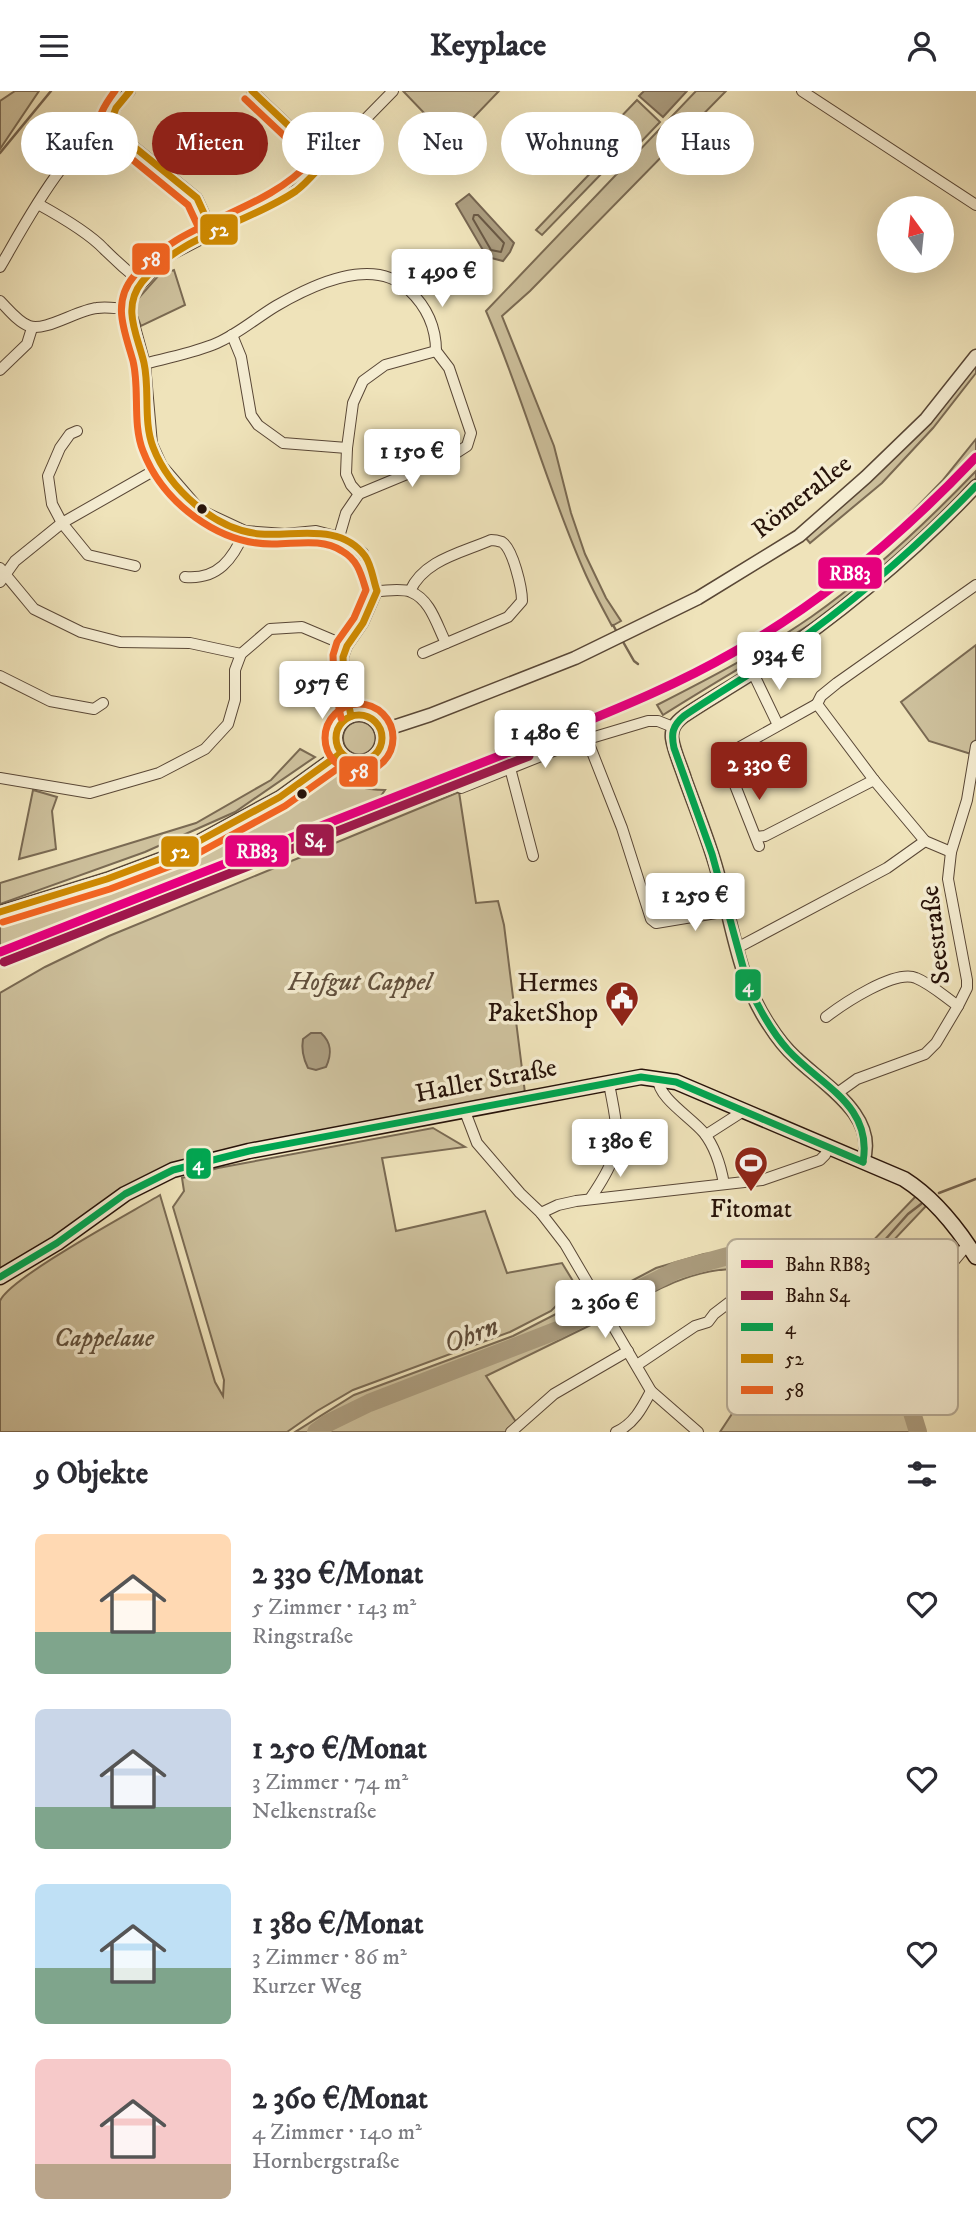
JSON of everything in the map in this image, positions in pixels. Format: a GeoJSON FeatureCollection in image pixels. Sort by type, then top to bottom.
{"type":"FeatureCollection","features":[{"type":"Feature","properties":{"kind":"main road","name":"Haller Straße"},"geometry":{"type":"LineString","coordinates":[[0,1277],[57,1243],[125,1194],[173,1170],[249,1151],[641,1077],[676,1081],[904,1179],[930,1199],[972,1250]]}},
{"type":"Feature","properties":{"kind":"street"},"geometry":{"type":"LineString","coordinates":[[114,112],[122,98],[130,91]]}},
{"type":"Feature","properties":{"kind":"street"},"geometry":{"type":"LineString","coordinates":[[252,91],[282,119]]}},
{"type":"Feature","properties":{"kind":"street"},"geometry":{"type":"LineString","coordinates":[[373,112],[393,91]]}},
{"type":"Feature","properties":{"kind":"street"},"geometry":{"type":"LineString","coordinates":[[802,91],[976,205]]}},
{"type":"Feature","properties":{"kind":"street"},"geometry":{"type":"LineString","coordinates":[[138,150],[197,198],[214,233]]}},
{"type":"Feature","properties":{"kind":"street"},"geometry":{"type":"LineString","coordinates":[[0,267],[56,175]]}},
{"type":"Feature","properties":{"kind":"street"},"geometry":{"type":"LineString","coordinates":[[312,175],[296,190],[165,258],[141,282],[135,291],[130,309],[145,363],[152,444],[162,466],[200,510],[245,531],[285,534],[316,531],[339,537],[363,553],[377,591],[363,623],[343,657],[344,681],[351,716]]}},
{"type":"Feature","properties":{"kind":"street"},"geometry":{"type":"LineString","coordinates":[[38,204],[56,213],[103,248],[111,260],[141,282]]}},
{"type":"Feature","properties":{"kind":"street"},"geometry":{"type":"LineString","coordinates":[[145,363],[199,349],[232,335],[277,306],[326,283],[362,272],[400,280],[424,303],[436,335],[436,351],[449,368],[471,433],[467,446],[453,455],[359,494],[346,513],[339,537]]}},
{"type":"Feature","properties":{"kind":"street"},"geometry":{"type":"LineString","coordinates":[[0,301],[24,324],[32,328],[44,327],[77,312],[99,307],[130,309]]}},
{"type":"Feature","properties":{"kind":"street"},"geometry":{"type":"LineString","coordinates":[[0,370],[27,344],[32,328]]}},
{"type":"Feature","properties":{"kind":"street"},"geometry":{"type":"LineString","coordinates":[[232,335],[241,357],[251,415],[258,425],[283,443],[347,448]]}},
{"type":"Feature","properties":{"kind":"street"},"geometry":{"type":"LineString","coordinates":[[359,494],[346,474],[353,403],[363,381],[384,365],[436,351]]}},
{"type":"Feature","properties":{"kind":"street","name":"Römerallee"},"geometry":{"type":"LineString","coordinates":[[381,730],[430,715],[575,658],[698,599],[799,536],[926,419],[976,356]]}},
{"type":"Feature","properties":{"kind":"street"},"geometry":{"type":"LineString","coordinates":[[77,431],[70,434],[60,448],[48,477],[52,504],[62,523],[88,555],[135,566]]}},
{"type":"Feature","properties":{"kind":"street"},"geometry":{"type":"LineString","coordinates":[[162,466],[62,523],[2,575],[34,609],[81,632],[120,642],[190,643],[241,654]]}},
{"type":"Feature","properties":{"kind":"street"},"geometry":{"type":"LineString","coordinates":[[863,1162],[867,1149],[866,1135],[851,1106],[793,1055],[770,1027],[755,1002],[712,853],[676,751],[673,727],[684,716],[753,673],[851,602],[976,486]]}},
{"type":"Feature","properties":{"kind":"street"},"geometry":{"type":"LineString","coordinates":[[185,577],[197,578],[214,573],[236,553],[245,531]]}},
{"type":"Feature","properties":{"kind":"street"},"geometry":{"type":"LineString","coordinates":[[410,591],[416,578],[429,566],[491,540],[501,541],[507,548],[522,586],[522,601],[508,617],[423,653]]}},
{"type":"Feature","properties":{"kind":"street"},"geometry":{"type":"LineString","coordinates":[[874,780],[758,841],[727,765],[727,758],[731,752],[817,704],[821,696],[837,683],[976,585]]}},
{"type":"Feature","properties":{"kind":"street"},"geometry":{"type":"LineString","coordinates":[[377,591],[410,591],[423,600],[446,643]]}},
{"type":"Feature","properties":{"kind":"street"},"geometry":{"type":"LineString","coordinates":[[0,778],[90,793],[159,773],[205,749],[228,725],[235,700],[235,670],[241,654],[270,629],[302,627],[348,646]]}},
{"type":"Feature","properties":{"kind":"street"},"geometry":{"type":"LineString","coordinates":[[753,673],[778,725]]}},
{"type":"Feature","properties":{"kind":"street"},"geometry":{"type":"LineString","coordinates":[[0,676],[50,701],[94,709],[103,703]]}},
{"type":"Feature","properties":{"kind":"street"},"geometry":{"type":"LineString","coordinates":[[817,704],[874,780],[925,841],[951,852]]}},
{"type":"Feature","properties":{"kind":"street"},"geometry":{"type":"LineString","coordinates":[[357,714],[369,717],[381,730],[380,747],[368,759],[354,761],[341,753],[335,735],[341,723],[357,714]]}},
{"type":"Feature","properties":{"kind":"street"},"geometry":{"type":"LineString","coordinates":[[461,788],[587,739],[648,721],[658,721],[673,727]]}},
{"type":"Feature","properties":{"kind":"street"},"geometry":{"type":"LineString","coordinates":[[587,739],[622,828],[651,919],[656,923],[728,911]]}},
{"type":"Feature","properties":{"kind":"street","name":"Seestraße"},"geometry":{"type":"LineString","coordinates":[[836,1094],[857,1079],[925,1054],[936,1043],[967,988],[948,879],[951,852],[967,800],[976,746]]}},
{"type":"Feature","properties":{"kind":"street"},"geometry":{"type":"LineString","coordinates":[[0,912],[107,879],[179,852],[280,797],[341,753]]}},
{"type":"Feature","properties":{"kind":"street"},"geometry":{"type":"LineString","coordinates":[[510,768],[533,856]]}},
{"type":"Feature","properties":{"kind":"street"},"geometry":{"type":"LineString","coordinates":[[737,947],[887,868],[925,841]]}},
{"type":"Feature","properties":{"kind":"street"},"geometry":{"type":"LineString","coordinates":[[826,1017],[865,992],[907,976],[916,978],[958,1006]]}},
{"type":"Feature","properties":{"kind":"street"},"geometry":{"type":"LineString","coordinates":[[658,1079],[658,1085],[664,1095],[706,1135],[721,1166],[724,1184]]}},
{"type":"Feature","properties":{"kind":"street"},"geometry":{"type":"LineString","coordinates":[[590,1199],[612,1161],[616,1144],[616,1125],[609,1083]]}},
{"type":"Feature","properties":{"kind":"street"},"geometry":{"type":"LineString","coordinates":[[464,1109],[477,1143],[541,1213],[565,1244],[651,1391],[698,1432]]}},
{"type":"Feature","properties":{"kind":"street"},"geometry":{"type":"LineString","coordinates":[[706,1135],[745,1110]]}},
{"type":"Feature","properties":{"kind":"street"},"geometry":{"type":"LineString","coordinates":[[541,1213],[558,1205],[590,1199],[762,1180],[813,1163],[825,1155],[830,1147]]}},
{"type":"Feature","properties":{"kind":"street","name":"Haller Straße"},"geometry":{"type":"LineString","coordinates":[[958,1263],[972,1250]]}},
{"type":"Feature","properties":{"kind":"street"},"geometry":{"type":"LineString","coordinates":[[637,1365],[695,1326],[708,1322],[713,1314],[727,1304]]}},
{"type":"Feature","properties":{"kind":"street"},"geometry":{"type":"LineString","coordinates":[[511,1432],[554,1394],[628,1350]]}},
{"type":"Feature","properties":{"kind":"street"},"geometry":{"type":"LineString","coordinates":[[616,1432],[625,1428],[637,1415],[651,1391]]}},
{"type":"Feature","properties":{"kind":"green space"},"geometry":{"type":"Polygon","coordinates":[[[15,91],[39,91],[25,112],[21,112],[21,118],[0,149],[0,101],[15,91]]]}},
{"type":"Feature","properties":{"kind":"green space"},"geometry":{"type":"Polygon","coordinates":[[[403,91],[499,91],[479,112],[423,112],[403,91]]]}},
{"type":"Feature","properties":{"kind":"green space"},"geometry":{"type":"Polygon","coordinates":[[[696,91],[726,91],[705,112],[676,112],[696,91]]]}},
{"type":"Feature","properties":{"kind":"green space"},"geometry":{"type":"Polygon","coordinates":[[[637,100],[656,118],[656,126],[642,141],[642,112],[626,112],[637,100]]]}},
{"type":"Feature","properties":{"kind":"green space"},"geometry":{"type":"Polygon","coordinates":[[[656,133],[656,162],[502,316],[554,446],[571,513],[585,554],[606,598],[621,621],[612,626],[571,541],[486,311],[616,175],[642,175],[642,148],[656,133]]]}},
{"type":"Feature","properties":{"kind":"green space"},"geometry":{"type":"Polygon","coordinates":[[[589,175],[600,175],[542,235],[536,230],[589,175]]]}},
{"type":"Feature","properties":{"kind":"green space"},"geometry":{"type":"Polygon","coordinates":[[[174,270],[185,305],[141,326],[134,308],[136,301],[159,275],[174,270]]]}},
{"type":"Feature","properties":{"kind":"green space"},"geometry":{"type":"Polygon","coordinates":[[[976,363],[976,373],[933,428],[882,483],[810,543],[804,536],[976,363]]]}},
{"type":"Feature","properties":{"kind":"green space"},"geometry":{"type":"Polygon","coordinates":[[[976,439],[976,451],[908,520],[909,515],[943,480],[976,439]]]}},
{"type":"Feature","properties":{"kind":"green space"},"geometry":{"type":"Polygon","coordinates":[[[976,471],[976,478],[924,531],[850,597],[789,638],[663,715],[657,705],[755,653],[855,584],[897,548],[976,471]]]}},
{"type":"Feature","properties":{"kind":"green space"},"geometry":{"type":"Polygon","coordinates":[[[976,645],[976,739],[971,754],[929,741],[901,702],[976,645]]]}},
{"type":"Feature","properties":{"kind":"green space"},"geometry":{"type":"Polygon","coordinates":[[[360,721],[372,726],[377,738],[372,750],[360,755],[348,750],[343,738],[348,726],[360,721]]]}},
{"type":"Feature","properties":{"kind":"green space"},"geometry":{"type":"Polygon","coordinates":[[[300,749],[315,757],[235,812],[145,852],[0,904],[0,883],[196,823],[271,780],[300,749]]]}},
{"type":"Feature","properties":{"kind":"green space"},"geometry":{"type":"Polygon","coordinates":[[[335,774],[358,787],[385,790],[379,799],[0,946],[0,922],[22,910],[87,892],[185,856],[274,813],[335,774]]]}},
{"type":"Feature","properties":{"kind":"green space"},"geometry":{"type":"Polygon","coordinates":[[[33,790],[57,797],[52,811],[56,849],[19,859],[33,790]]]}},
{"type":"Feature","properties":{"kind":"green space","name":"Hofgut Cappel"},"geometry":{"type":"Polygon","coordinates":[[[459,792],[476,903],[498,901],[504,925],[525,1093],[249,1145],[174,1164],[0,1269],[0,993],[45,967],[109,936],[459,792]]]}},
{"type":"Feature","properties":{"kind":"green space","name":"Cappelaue"},"geometry":{"type":"Polygon","coordinates":[[[433,1128],[465,1147],[382,1158],[396,1231],[485,1211],[507,1273],[562,1263],[576,1286],[551,1311],[510,1332],[353,1390],[287,1432],[0,1432],[0,1301],[25,1277],[160,1195],[215,1382],[223,1396],[224,1380],[173,1207],[184,1191],[182,1178],[218,1168],[433,1128]]]}},
{"type":"Feature","properties":{"kind":"green space"},"geometry":{"type":"Polygon","coordinates":[[[917,1195],[927,1205],[895,1239],[875,1239],[917,1195]]]}},
{"type":"Feature","properties":{"kind":"green space"},"geometry":{"type":"Polygon","coordinates":[[[727,1251],[727,1269],[711,1271],[673,1283],[612,1312],[603,1296],[656,1268],[704,1254],[727,1251]]]}},
{"type":"Feature","properties":{"kind":"green space"},"geometry":{"type":"Polygon","coordinates":[[[589,1297],[603,1319],[486,1376],[516,1422],[507,1432],[295,1432],[354,1395],[513,1336],[589,1297]]]}},
{"type":"Feature","properties":{"kind":"green space"},"geometry":{"type":"Polygon","coordinates":[[[731,1415],[920,1415],[925,1432],[720,1432],[731,1415]]]}},
{"type":"Feature","properties":{"kind":"water"},"geometry":{"type":"Polygon","coordinates":[[[644,91],[687,91],[668,112],[657,112],[639,96],[644,91]]]}},
{"type":"Feature","properties":{"kind":"water"},"geometry":{"type":"Polygon","coordinates":[[[469,194],[514,243],[503,261],[487,257],[456,204],[469,194]]]}},
{"type":"Feature","properties":{"kind":"water"},"geometry":{"type":"Polygon","coordinates":[[[311,1033],[321,1033],[330,1049],[326,1067],[316,1070],[308,1068],[302,1050],[303,1039],[311,1033]]]}},
{"type":"Feature","properties":{"kind":"waterway"},"geometry":{"type":"LineString","coordinates":[[0,153],[51,91]]}},
{"type":"Feature","properties":{"kind":"waterway"},"geometry":{"type":"LineString","coordinates":[[613,625],[618,634]]}},
{"type":"Feature","properties":{"kind":"waterway"},"geometry":{"type":"LineString","coordinates":[[622,640],[638,664]]}},
{"type":"Feature","properties":{"kind":"waterway"},"geometry":{"type":"LineString","coordinates":[[939,1193],[976,1179]]}},
{"type":"Feature","properties":{"kind":"waterway"},"geometry":{"type":"LineString","coordinates":[[886,1239],[921,1204]]}},
{"type":"Feature","properties":{"kind":"waterway","name":"Ohrn"},"geometry":{"type":"LineString","coordinates":[[316,1432],[328,1423],[369,1403],[558,1330],[677,1270],[727,1256]]}},
{"type":"Feature","properties":{"kind":"waterway","name":"Ohrn"},"geometry":{"type":"LineString","coordinates":[[913,1415],[918,1432]]}},
{"type":"Feature","properties":{"kind":"rail line","name":"RB83"},"geometry":{"type":"LineString","coordinates":[[0,952],[568,729],[692,674],[766,633],[831,589],[920,513],[976,457]]}},
{"type":"Feature","properties":{"kind":"rail line","name":"S4"},"geometry":{"type":"LineString","coordinates":[[4,962],[529,756]]}},
{"type":"Feature","properties":{"kind":"transit line","name":"58"},"geometry":{"type":"LineString","coordinates":[[115,91],[100,117],[99,135],[188,205],[203,237]]}},
{"type":"Feature","properties":{"kind":"transit line","name":"52"},"geometry":{"type":"LineString","coordinates":[[130,91],[116,108],[108,129],[117,133],[197,198],[213,233]]}},
{"type":"Feature","properties":{"kind":"transit line","name":"52"},"geometry":{"type":"LineString","coordinates":[[252,91],[326,161],[296,191],[195,241],[158,266],[142,282],[136,292],[132,312],[146,373],[148,427],[153,447],[170,478],[196,505],[211,516],[243,531],[260,534],[330,535],[355,545],[365,556],[377,591],[363,623],[347,646],[343,657],[344,681],[351,716]]}},
{"type":"Feature","properties":{"kind":"transit line","name":"58"},"geometry":{"type":"LineString","coordinates":[[245,99],[311,161],[269,194],[174,242],[153,257],[127,286],[121,307],[135,372],[138,429],[143,451],[164,488],[179,504],[214,529],[253,542],[326,544],[342,551],[355,563],[366,590],[354,618],[337,642],[333,655],[334,682],[341,718]]}},
{"type":"Feature","properties":{"kind":"transit line","name":"4"},"geometry":{"type":"LineString","coordinates":[[863,1162],[864,1142],[852,1111],[842,1098],[782,1043],[748,985],[712,854],[674,748],[673,734],[677,723],[684,716],[787,649],[861,592],[932,530],[976,486]]}},
{"type":"Feature","properties":{"kind":"transit line","name":"58"},"geometry":{"type":"LineString","coordinates":[[359,704],[372,707],[383,714],[390,725],[393,738],[390,751],[383,762],[372,769],[359,772],[346,769],[335,762],[328,751],[325,738],[328,725],[335,714],[346,707],[359,704]]}},
{"type":"Feature","properties":{"kind":"transit line","name":"52"},"geometry":{"type":"LineString","coordinates":[[359,715],[375,722],[382,738],[375,754],[359,761],[343,754],[336,738],[343,722],[359,715]]}},
{"type":"Feature","properties":{"kind":"transit line","name":"52"},"geometry":{"type":"LineString","coordinates":[[0,912],[107,879],[179,852],[280,797],[341,753]]}},
{"type":"Feature","properties":{"kind":"transit line","name":"58"},"geometry":{"type":"LineString","coordinates":[[3,922],[110,889],[184,861],[285,806],[347,762]]}},
{"type":"Feature","properties":{"kind":"transit line","name":"4"},"geometry":{"type":"LineString","coordinates":[[0,1277],[57,1243],[125,1194],[173,1170],[249,1151],[641,1077],[676,1082],[863,1162]]}},
{"type":"Feature","properties":{"kind":"place","name":"Hermes PaketShop"},"geometry":{"type":"Point","coordinates":[622,1028]}},
{"type":"Feature","properties":{"kind":"place","name":"Fitomat"},"geometry":{"type":"Point","coordinates":[751,1193]}}]}
